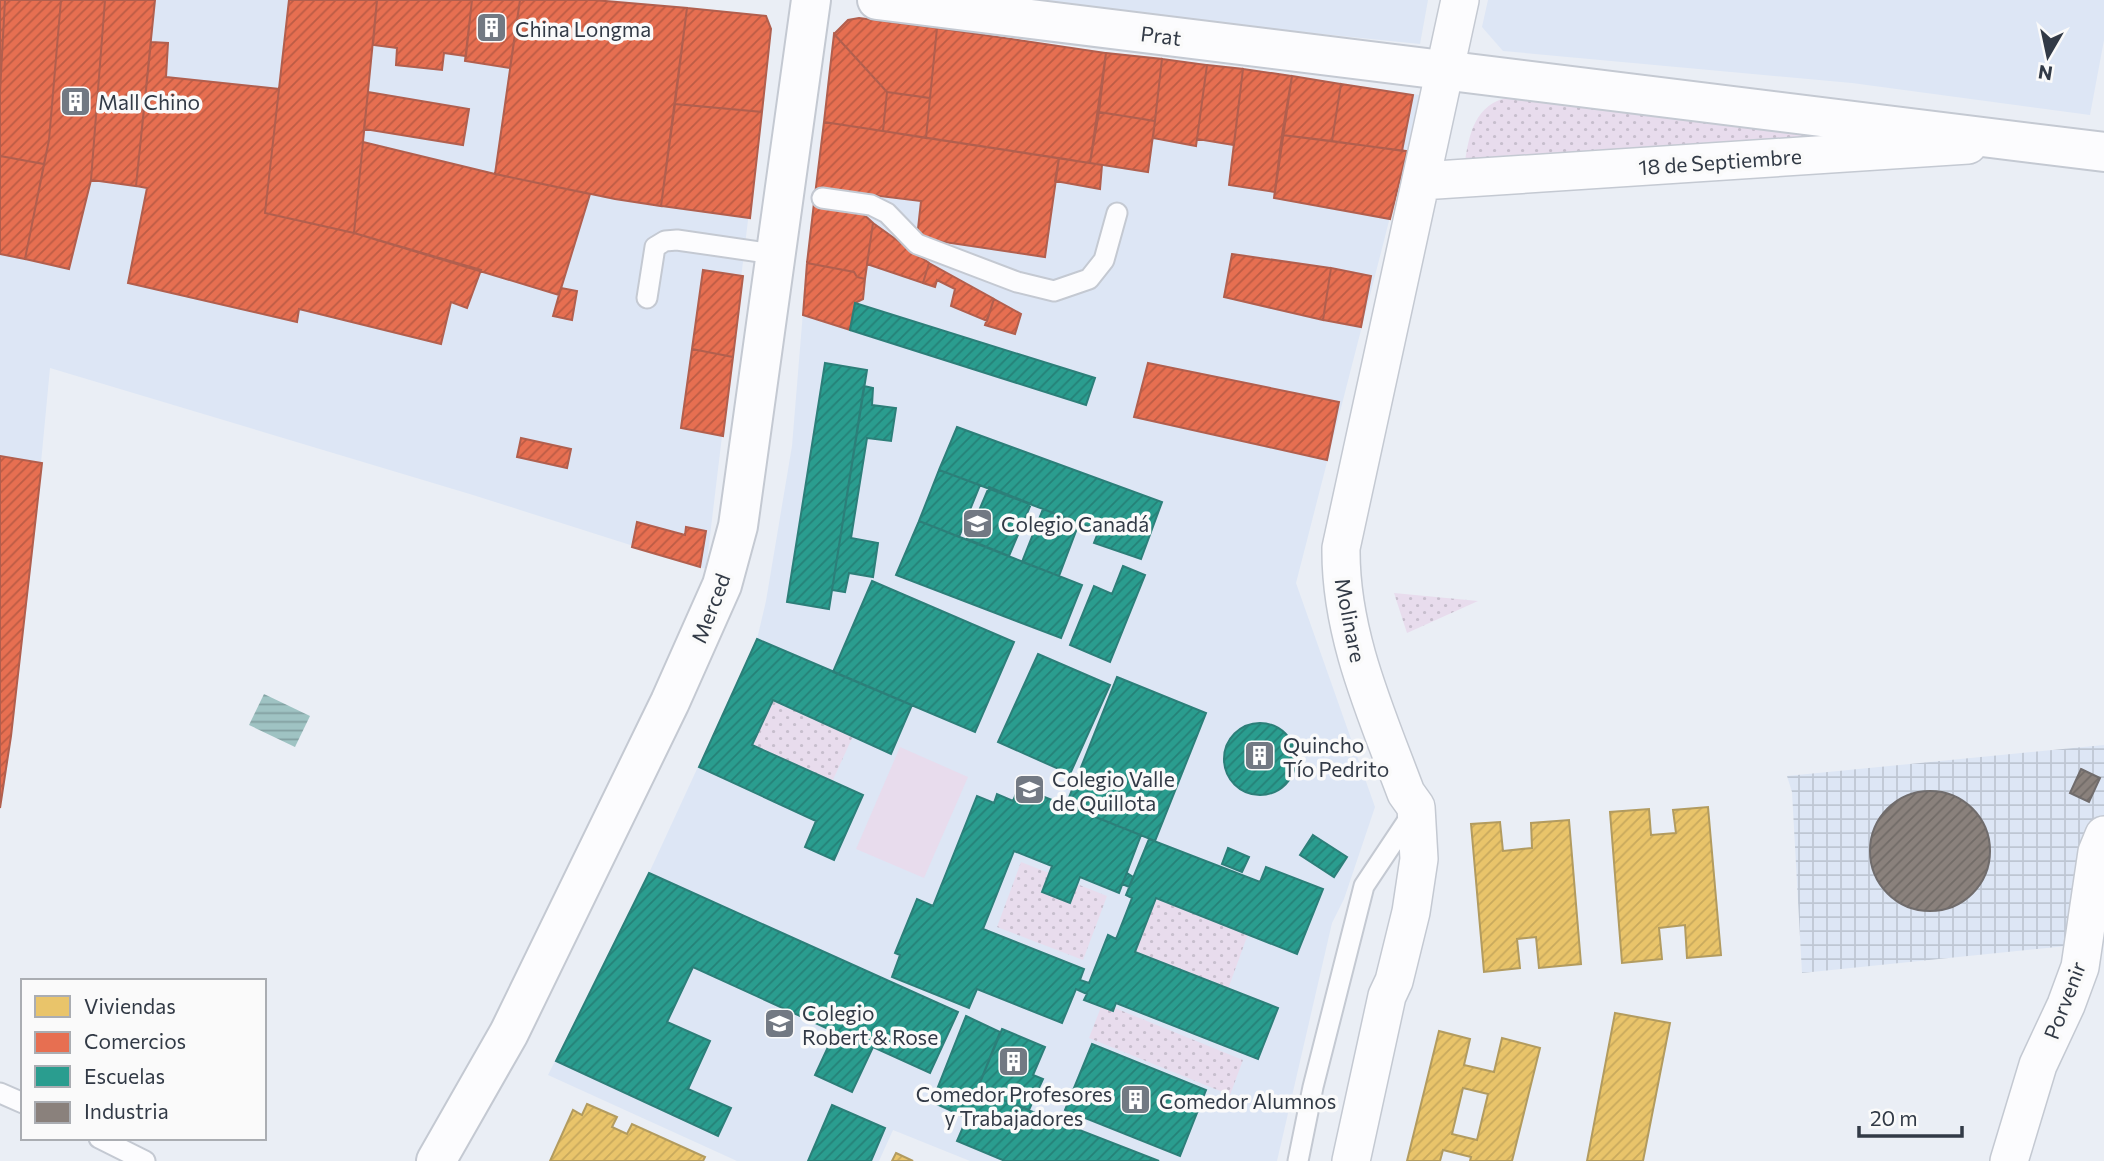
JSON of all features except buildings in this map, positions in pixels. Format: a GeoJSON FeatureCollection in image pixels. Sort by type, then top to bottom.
{"type":"FeatureCollection","features":[{"type":"Feature","properties":{"kind":"main road","name":"Merced"},"geometry":{"type":"LineString","coordinates":[[436,1161],[527,997],[670,702],[722,584],[738,526],[775,254],[806,196],[811,0]]}},
{"type":"Feature","properties":{"kind":"main road","name":"Prat"},"geometry":{"type":"LineString","coordinates":[[877,0],[1444,70]]}},
{"type":"Feature","properties":{"kind":"main road","name":"18 de Septiembre"},"geometry":{"type":"LineString","coordinates":[[1444,70],[2104,152]]}},
{"type":"Feature","properties":{"kind":"street","name":"Molinare"},"geometry":{"type":"LineString","coordinates":[[1351,1161],[1387,996],[1394,981],[1411,912],[1419,859],[1416,807],[1406,793],[1357,663],[1341,583],[1341,548],[1460,0]]}},
{"type":"Feature","properties":{"kind":"street","name":"18 de Septiembre"},"geometry":{"type":"LineString","coordinates":[[1421,181],[2019,142]]}},
{"type":"Feature","properties":{"kind":"street","name":"Porvenir"},"geometry":{"type":"LineString","coordinates":[[2009,1161],[2038,1065],[2066,1005],[2080,967],[2097,852],[2104,835]]}},
{"type":"Feature","properties":{"kind":"lane"},"geometry":{"type":"LineString","coordinates":[[806,196],[871,205],[887,213],[917,243],[926,248],[1017,282],[1054,291],[1089,279],[1104,260],[1117,213]]}},
{"type":"Feature","properties":{"kind":"lane"},"geometry":{"type":"LineString","coordinates":[[647,298],[655,247],[665,241],[677,240],[775,254]]}},
{"type":"Feature","properties":{"kind":"lane"},"geometry":{"type":"LineString","coordinates":[[1298,1161],[1313,1087],[1364,886],[1416,807]]}},
{"type":"Feature","properties":{"kind":"lane"},"geometry":{"type":"LineString","coordinates":[[0,1093],[21,1102]]}},
{"type":"Feature","properties":{"kind":"lane"},"geometry":{"type":"LineString","coordinates":[[103,1140],[145,1161]]}},
{"type":"Feature","properties":{"kind":"shaded area"},"geometry":{"type":"Polygon","coordinates":[[[0,0],[594,0],[766,16],[771,29],[706,569],[473,495],[50,368],[31,568],[0,808],[0,0]]]}},
{"type":"Feature","properties":{"kind":"shaded area"},"geometry":{"type":"Polygon","coordinates":[[[990,0],[1428,0],[1420,44],[990,0]]]}},
{"type":"Feature","properties":{"kind":"shaded area"},"geometry":{"type":"Polygon","coordinates":[[[1488,0],[2104,0],[2104,40],[2090,115],[1852,83],[1503,51],[1482,27],[1488,0]]]}},
{"type":"Feature","properties":{"kind":"shaded area"},"geometry":{"type":"Polygon","coordinates":[[[859,18],[1419,95],[1296,583],[1375,807],[1344,899],[1332,923],[1277,1161],[970,1161],[893,1130],[879,1161],[737,1161],[548,1075],[649,873],[757,639],[792,446],[807,263],[834,34],[848,20],[859,18]]]}},
{"type":"Feature","properties":{"kind":"shaded area"},"geometry":{"type":"Polygon","coordinates":[[[1517,96],[1806,133],[1805,145],[1465,162],[1470,137],[1478,117],[1493,103],[1517,96]]]}},
{"type":"Feature","properties":{"kind":"shaded area"},"geometry":{"type":"Polygon","coordinates":[[[1394,593],[1478,601],[1407,633],[1394,593]]]}},
{"type":"Feature","properties":{"kind":"shaded area"},"geometry":{"type":"Polygon","coordinates":[[[264,694],[310,716],[295,747],[249,725],[264,694]]]}},
{"type":"Feature","properties":{"kind":"shaded area"},"geometry":{"type":"Polygon","coordinates":[[[773,700],[853,736],[832,782],[752,745],[773,700]]]}},
{"type":"Feature","properties":{"kind":"shaded area"},"geometry":{"type":"Polygon","coordinates":[[[2104,745],[2104,832],[2086,944],[1802,973],[1792,792],[1787,776],[2104,745]]]}},
{"type":"Feature","properties":{"kind":"shaded area"},"geometry":{"type":"Polygon","coordinates":[[[900,747],[968,777],[924,878],[856,849],[900,747]]]}},
{"type":"Feature","properties":{"kind":"shaded area"},"geometry":{"type":"Polygon","coordinates":[[[1021,862],[1049,873],[1042,892],[1077,884],[1107,896],[1083,960],[997,927],[1021,862]]]}},
{"type":"Feature","properties":{"kind":"shaded area"},"geometry":{"type":"Polygon","coordinates":[[[1156,898],[1248,934],[1228,989],[1135,952],[1156,898]]]}},
{"type":"Feature","properties":{"kind":"shaded area"},"geometry":{"type":"Polygon","coordinates":[[[1101,1007],[1113,1011],[1115,1008],[1243,1060],[1230,1095],[1089,1038],[1101,1007]]]}},
{"type":"Feature","properties":{"kind":"place","name":"China Longma"},"geometry":{"type":"Point","coordinates":[492,28]}},
{"type":"Feature","properties":{"kind":"place","name":"Mall Chino"},"geometry":{"type":"Point","coordinates":[75,101]}},
{"type":"Feature","properties":{"kind":"place","name":"Colegio Canadá"},"geometry":{"type":"Point","coordinates":[978,523]}},
{"type":"Feature","properties":{"kind":"place","name":"Quincho Tío Pedrito"},"geometry":{"type":"Point","coordinates":[1260,756]}},
{"type":"Feature","properties":{"kind":"place","name":"Colegio Valle de Quillota"},"geometry":{"type":"Point","coordinates":[1029,790]}},
{"type":"Feature","properties":{"kind":"place","name":"Colegio Robert & Rose"},"geometry":{"type":"Point","coordinates":[779,1024]}},
{"type":"Feature","properties":{"kind":"place","name":"Comedor Profesores y Trabajadores"},"geometry":{"type":"Point","coordinates":[1014,1061]}},
{"type":"Feature","properties":{"kind":"place","name":"Comedor Alumnos"},"geometry":{"type":"Point","coordinates":[1136,1100]}}]}
